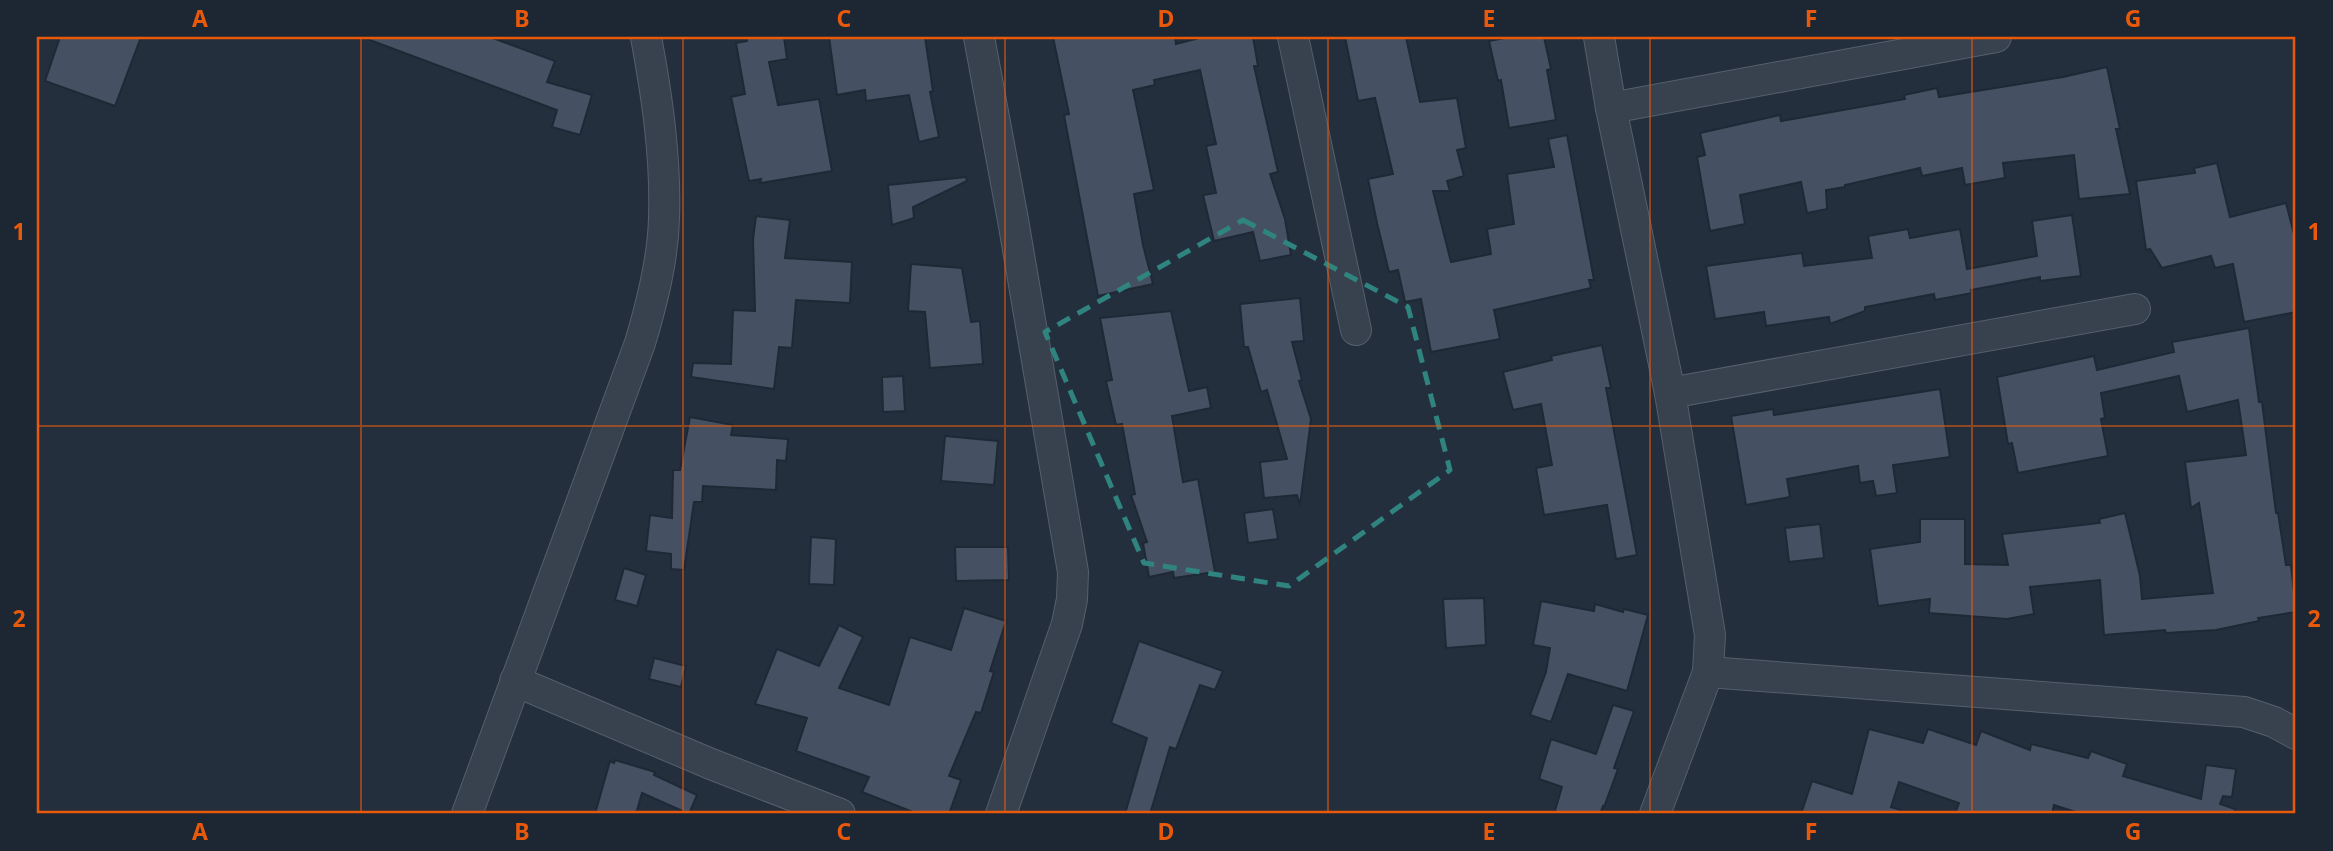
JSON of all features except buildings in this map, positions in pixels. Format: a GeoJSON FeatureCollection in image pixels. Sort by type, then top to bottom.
{"type":"FeatureCollection","features":[{"type":"Feature","properties":{"kind":"street"},"geometry":{"type":"LineString","coordinates":[[467,814],[640,344],[652,302],[664,219],[663,151],[646,37]]}},
{"type":"Feature","properties":{"kind":"street"},"geometry":{"type":"LineString","coordinates":[[979,37],[1073,572],[1072,599],[1067,624],[1001,814]]}},
{"type":"Feature","properties":{"kind":"street"},"geometry":{"type":"LineString","coordinates":[[1293,37],[1356,330]]}},
{"type":"Feature","properties":{"kind":"street"},"geometry":{"type":"LineString","coordinates":[[1599,37],[1611,108],[1670,393],[1710,635],[1708,672],[1655,814]]}},
{"type":"Feature","properties":{"kind":"street"},"geometry":{"type":"LineString","coordinates":[[1611,108],[1996,37]]}},
{"type":"Feature","properties":{"kind":"street"},"geometry":{"type":"LineString","coordinates":[[1670,393],[2135,309]]}},
{"type":"Feature","properties":{"kind":"street"},"geometry":{"type":"LineString","coordinates":[[1708,672],[2244,712],[2274,722],[2296,734]]}},
{"type":"Feature","properties":{"kind":"street"},"geometry":{"type":"LineString","coordinates":[[515,681],[711,764],[840,814]]}},
{"type":"Feature","properties":{"kind":"highlighted area"},"geometry":{"type":"Polygon","coordinates":[[[1243,220],[1408,307],[1450,470],[1289,586],[1144,563],[1045,332],[1243,220]]]}}]}
